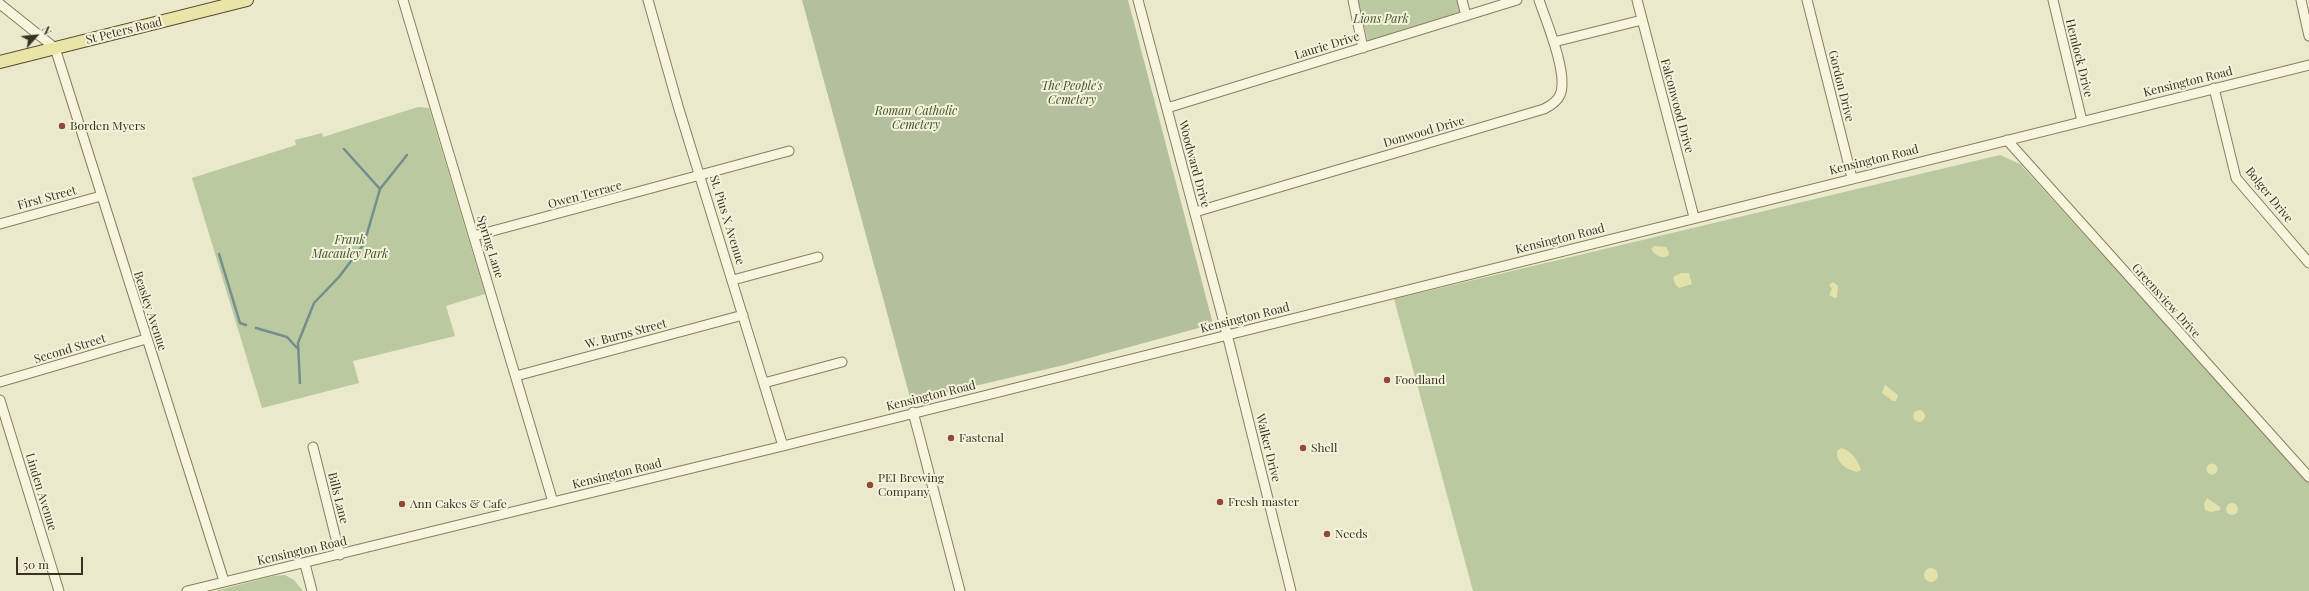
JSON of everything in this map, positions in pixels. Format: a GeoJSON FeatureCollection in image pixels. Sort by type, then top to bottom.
{"type":"FeatureCollection","features":[{"type":"Feature","properties":{"kind":"main road","name":"St Peters Road"},"geometry":{"type":"LineString","coordinates":[[0,62],[224,3],[247,0]]}},
{"type":"Feature","properties":{"kind":"street","name":"Spring Lane"},"geometry":{"type":"LineString","coordinates":[[403,0],[553,502]]}},
{"type":"Feature","properties":{"kind":"street","name":"St. Pius X Avenue"},"geometry":{"type":"LineString","coordinates":[[648,0],[783,446]]}},
{"type":"Feature","properties":{"kind":"street","name":"Woodward Drive"},"geometry":{"type":"LineString","coordinates":[[1138,0],[1227,334]]}},
{"type":"Feature","properties":{"kind":"street"},"geometry":{"type":"LineString","coordinates":[[1353,0],[1363,48]]}},
{"type":"Feature","properties":{"kind":"street"},"geometry":{"type":"LineString","coordinates":[[1462,0],[1466,16]]}},
{"type":"Feature","properties":{"kind":"street","name":"Laurie Drive"},"geometry":{"type":"LineString","coordinates":[[1167,108],[1517,0]]}},
{"type":"Feature","properties":{"kind":"street","name":"Donwood Drive"},"geometry":{"type":"LineString","coordinates":[[1195,212],[1544,109],[1553,104],[1560,97],[1562,77],[1554,42],[1539,0]]}},
{"type":"Feature","properties":{"kind":"street","name":"Falconwood Drive"},"geometry":{"type":"LineString","coordinates":[[1637,0],[1694,217]]}},
{"type":"Feature","properties":{"kind":"street","name":"Gordon Drive"},"geometry":{"type":"LineString","coordinates":[[1807,0],[1852,178]]}},
{"type":"Feature","properties":{"kind":"street","name":"Hemlock Drive"},"geometry":{"type":"LineString","coordinates":[[2053,0],[2082,121]]}},
{"type":"Feature","properties":{"kind":"street"},"geometry":{"type":"LineString","coordinates":[[2301,0],[2309,36]]}},
{"type":"Feature","properties":{"kind":"street"},"geometry":{"type":"LineString","coordinates":[[0,4],[55,48]]}},
{"type":"Feature","properties":{"kind":"street"},"geometry":{"type":"LineString","coordinates":[[1554,42],[1642,20]]}},
{"type":"Feature","properties":{"kind":"street","name":"Beasley Avenue"},"geometry":{"type":"LineString","coordinates":[[55,48],[146,339],[224,581]]}},
{"type":"Feature","properties":{"kind":"street","name":"Kensington Road"},"geometry":{"type":"LineString","coordinates":[[187,591],[224,581],[305,564],[783,446],[913,412],[1694,217],[2309,65]]}},
{"type":"Feature","properties":{"kind":"street","name":"Bolger Drive"},"geometry":{"type":"LineString","coordinates":[[2214,88],[2236,178],[2309,263]]}},
{"type":"Feature","properties":{"kind":"street","name":"Greensview Drive"},"geometry":{"type":"LineString","coordinates":[[2007,140],[2309,476]]}},
{"type":"Feature","properties":{"kind":"street","name":"Owen Terrace"},"geometry":{"type":"LineString","coordinates":[[474,236],[701,177],[789,151]]}},
{"type":"Feature","properties":{"kind":"street","name":"First Street"},"geometry":{"type":"LineString","coordinates":[[0,224],[101,196]]}},
{"type":"Feature","properties":{"kind":"street"},"geometry":{"type":"LineString","coordinates":[[733,280],[818,257]]}},
{"type":"Feature","properties":{"kind":"street","name":"W. Burns Street"},"geometry":{"type":"LineString","coordinates":[[516,376],[743,315]]}},
{"type":"Feature","properties":{"kind":"street","name":"Walker Drive"},"geometry":{"type":"LineString","coordinates":[[1227,334],[1291,591]]}},
{"type":"Feature","properties":{"kind":"street","name":"Second Street"},"geometry":{"type":"LineString","coordinates":[[0,382],[146,339]]}},
{"type":"Feature","properties":{"kind":"street"},"geometry":{"type":"LineString","coordinates":[[764,383],[842,362]]}},
{"type":"Feature","properties":{"kind":"street","name":"Linden Avenue"},"geometry":{"type":"LineString","coordinates":[[0,400],[59,591]]}},
{"type":"Feature","properties":{"kind":"street"},"geometry":{"type":"LineString","coordinates":[[913,412],[960,591]]}},
{"type":"Feature","properties":{"kind":"street","name":"Bills Lane"},"geometry":{"type":"LineString","coordinates":[[313,448],[340,555]]}},
{"type":"Feature","properties":{"kind":"street"},"geometry":{"type":"LineString","coordinates":[[305,564],[312,591]]}},
{"type":"Feature","properties":{"kind":"green space"},"geometry":{"type":"Polygon","coordinates":[[[802,0],[1128,0],[1213,324],[1064,365],[911,401],[802,0]]]}},
{"type":"Feature","properties":{"kind":"green space","name":"Lions Park"},"geometry":{"type":"Polygon","coordinates":[[[1358,0],[1457,0],[1460,14],[1368,42],[1358,0]]]}},
{"type":"Feature","properties":{"kind":"green space","name":"Frank Macauley Park"},"geometry":{"type":"Polygon","coordinates":[[[418,107],[429,108],[485,294],[446,306],[455,336],[353,361],[359,383],[262,408],[192,178],[296,145],[295,140],[322,133],[323,137],[418,107]]]}},
{"type":"Feature","properties":{"kind":"green space"},"geometry":{"type":"Polygon","coordinates":[[[2000,155],[2020,164],[2309,482],[2309,591],[1473,591],[1394,299],[2000,155]]]}},
{"type":"Feature","properties":{"kind":"green space"},"geometry":{"type":"Polygon","coordinates":[[[285,575],[294,580],[303,591],[215,591],[273,576],[285,575]]]}},
{"type":"Feature","properties":{"kind":"sand"},"geometry":{"type":"Polygon","coordinates":[[[1654,246],[1666,247],[1669,252],[1668,256],[1661,257],[1656,255],[1651,249],[1654,246]]]}},
{"type":"Feature","properties":{"kind":"sand"},"geometry":{"type":"Polygon","coordinates":[[[1681,273],[1689,273],[1692,284],[1679,288],[1675,284],[1673,277],[1681,273]]]}},
{"type":"Feature","properties":{"kind":"sand"},"geometry":{"type":"Polygon","coordinates":[[[1833,282],[1838,286],[1837,297],[1835,298],[1829,295],[1832,289],[1829,285],[1833,282]]]}},
{"type":"Feature","properties":{"kind":"sand"},"geometry":{"type":"Polygon","coordinates":[[[1885,385],[1898,395],[1896,401],[1893,401],[1882,393],[1885,385]]]}},
{"type":"Feature","properties":{"kind":"sand"},"geometry":{"type":"Polygon","coordinates":[[[1917,410],[1921,410],[1925,416],[1921,422],[1917,422],[1913,418],[1913,414],[1917,410]]]}},
{"type":"Feature","properties":{"kind":"sand"},"geometry":{"type":"Polygon","coordinates":[[[1841,448],[1845,449],[1854,456],[1861,470],[1857,472],[1853,471],[1846,468],[1840,462],[1837,451],[1841,448]]]}},
{"type":"Feature","properties":{"kind":"sand"},"geometry":{"type":"Polygon","coordinates":[[[2212,463],[2216,465],[2218,469],[2216,473],[2212,475],[2208,473],[2206,469],[2208,465],[2212,463]]]}},
{"type":"Feature","properties":{"kind":"sand"},"geometry":{"type":"Polygon","coordinates":[[[2207,498],[2220,507],[2220,510],[2211,512],[2205,510],[2204,504],[2207,498]]]}},
{"type":"Feature","properties":{"kind":"sand"},"geometry":{"type":"Polygon","coordinates":[[[2232,503],[2236,505],[2238,509],[2236,513],[2232,515],[2228,513],[2226,509],[2228,505],[2232,503]]]}},
{"type":"Feature","properties":{"kind":"sand"},"geometry":{"type":"Polygon","coordinates":[[[1928,568],[1934,568],[1938,572],[1938,578],[1934,582],[1928,582],[1924,578],[1924,572],[1928,568]]]}},
{"type":"Feature","properties":{"kind":"waterway"},"geometry":{"type":"LineString","coordinates":[[300,383],[298,343],[314,303],[339,277],[364,244],[380,189],[344,149]]}},
{"type":"Feature","properties":{"kind":"waterway"},"geometry":{"type":"LineString","coordinates":[[380,189],[407,155]]}},
{"type":"Feature","properties":{"kind":"waterway"},"geometry":{"type":"LineString","coordinates":[[219,254],[240,323],[246,325]]}},
{"type":"Feature","properties":{"kind":"waterway"},"geometry":{"type":"LineString","coordinates":[[256,328],[287,337],[297,348]]}},
{"type":"Feature","properties":{"kind":"place","name":"Borden Myers"},"geometry":{"type":"Point","coordinates":[62,126]}},
{"type":"Feature","properties":{"kind":"place","name":"Foodland"},"geometry":{"type":"Point","coordinates":[1387,380]}},
{"type":"Feature","properties":{"kind":"place","name":"Fastenal"},"geometry":{"type":"Point","coordinates":[951,438]}},
{"type":"Feature","properties":{"kind":"place","name":"Shell"},"geometry":{"type":"Point","coordinates":[1303,448]}},
{"type":"Feature","properties":{"kind":"place","name":"PEI Brewing Company"},"geometry":{"type":"Point","coordinates":[870,485]}},
{"type":"Feature","properties":{"kind":"place","name":"Fresh master"},"geometry":{"type":"Point","coordinates":[1220,502]}},
{"type":"Feature","properties":{"kind":"place","name":"Ann Cakes & Cafe"},"geometry":{"type":"Point","coordinates":[402,504]}},
{"type":"Feature","properties":{"kind":"place","name":"Needs"},"geometry":{"type":"Point","coordinates":[1327,534]}},
{"type":"Feature","properties":{"kind":"park label","name":"The People's Cemetery"},"geometry":{"type":"Point","coordinates":[1072,93]}},
{"type":"Feature","properties":{"kind":"park label","name":"Roman Catholic Cemetery"},"geometry":{"type":"Point","coordinates":[916,118]}}]}
